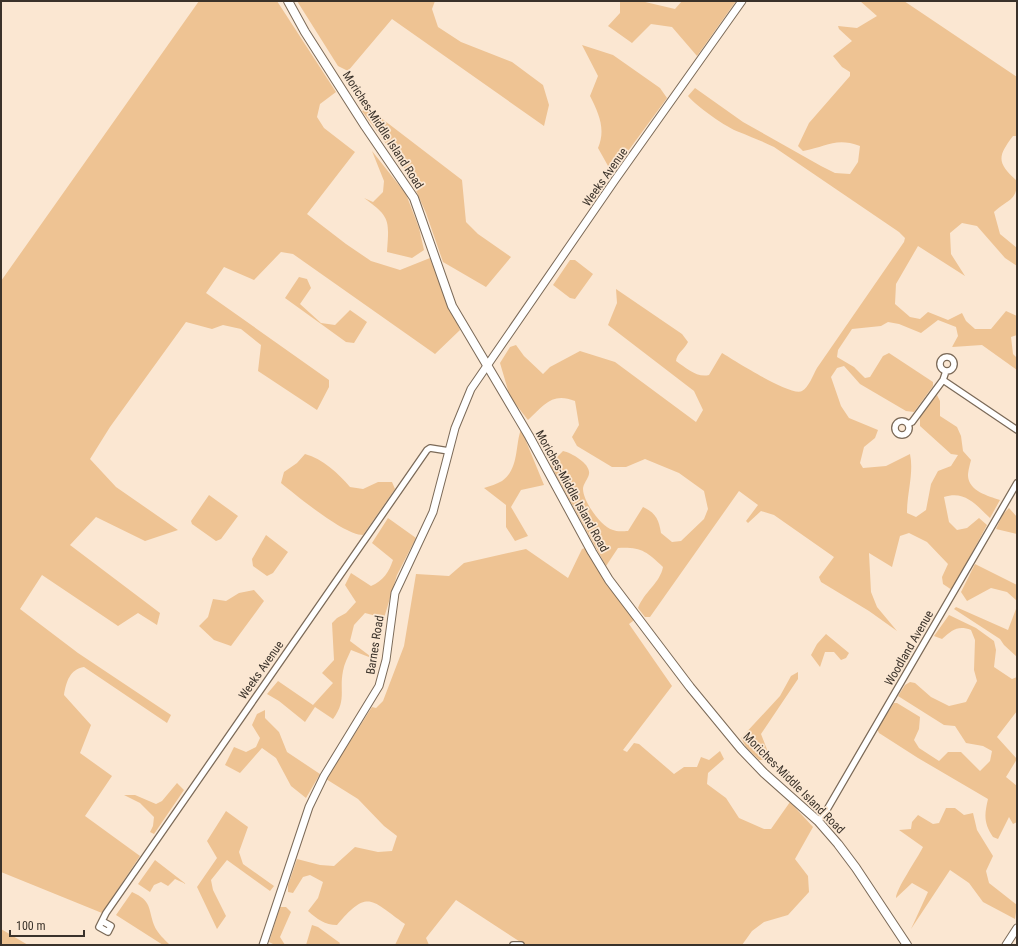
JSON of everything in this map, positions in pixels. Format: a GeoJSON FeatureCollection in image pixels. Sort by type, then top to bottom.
{"type":"FeatureCollection","features":[{"type":"Feature","properties":{"kind":"main road","name":"Moriches-Middle Island Road"},"geometry":{"type":"LineString","coordinates":[[288,1],[305,32],[365,126],[414,198],[452,306],[529,436],[592,552],[613,585],[690,687],[741,749],[764,773],[818,821],[856,868],[907,945]]}},
{"type":"Feature","properties":{"kind":"street","name":"Weeks Avenue"},"geometry":{"type":"LineString","coordinates":[[486,365],[742,1]]}},
{"type":"Feature","properties":{"kind":"street","name":"Barnes Road"},"geometry":{"type":"LineString","coordinates":[[263,945],[309,808],[324,776],[379,686],[386,660],[395,593],[433,512],[449,451],[465,401],[486,365]]}},
{"type":"Feature","properties":{"kind":"street"},"geometry":{"type":"LineString","coordinates":[[908,424],[912,422],[944,380],[946,371]]}},
{"type":"Feature","properties":{"kind":"street"},"geometry":{"type":"LineString","coordinates":[[944,380],[1017,430]]}},
{"type":"Feature","properties":{"kind":"street","name":"Weeks Avenue"},"geometry":{"type":"LineString","coordinates":[[102,921],[427,450],[430,448],[449,451]]}},
{"type":"Feature","properties":{"kind":"street","name":"Woodland Avenue"},"geometry":{"type":"LineString","coordinates":[[818,821],[825,813],[921,650],[1017,483]]}},
{"type":"Feature","properties":{"kind":"street"},"geometry":{"type":"LineString","coordinates":[[1006,945],[1017,928]]}},
{"type":"Feature","properties":{"kind":"street"},"geometry":{"type":"LineString","coordinates":[[513,945],[521,945]]}},
{"type":"Feature","properties":{"kind":"shaded area"},"geometry":{"type":"Polygon","coordinates":[[[199,1],[277,1],[336,92],[320,104],[317,117],[324,128],[355,152],[307,214],[371,261],[400,270],[430,258],[460,330],[435,354],[293,254],[281,252],[254,280],[224,267],[206,293],[329,380],[329,387],[317,410],[258,371],[261,345],[241,329],[223,325],[212,329],[186,322],[110,427],[90,459],[116,487],[178,530],[145,541],[96,517],[70,545],[160,613],[157,625],[138,613],[118,626],[42,575],[20,609],[78,653],[171,715],[167,723],[84,667],[75,670],[72,673],[66,685],[64,695],[91,725],[80,753],[112,776],[85,816],[140,856],[102,913],[1,872],[1,281],[199,1]]]}},
{"type":"Feature","properties":{"kind":"shaded area"},"geometry":{"type":"Polygon","coordinates":[[[297,1],[435,1],[432,9],[438,27],[461,42],[512,62],[543,85],[549,105],[544,126],[392,19],[348,71],[338,66],[297,1]]]}},
{"type":"Feature","properties":{"kind":"shaded area"},"geometry":{"type":"Polygon","coordinates":[[[620,1],[641,1],[675,9],[682,1],[736,1],[697,56],[672,27],[651,24],[632,43],[608,26],[620,13],[620,1]]]}},
{"type":"Feature","properties":{"kind":"shaded area"},"geometry":{"type":"Polygon","coordinates":[[[860,1],[904,1],[1017,77],[1017,136],[1013,136],[1004,149],[1002,160],[1010,175],[1017,181],[1017,188],[1011,199],[994,212],[1000,234],[1017,248],[1017,266],[1005,258],[977,226],[962,223],[950,233],[951,254],[965,276],[918,246],[896,284],[895,304],[910,317],[920,319],[928,312],[948,320],[962,313],[966,321],[975,329],[991,329],[1006,311],[1017,316],[1017,335],[1011,337],[1013,354],[1017,358],[1017,370],[982,345],[952,347],[958,336],[956,327],[938,320],[921,333],[899,324],[888,322],[881,326],[852,329],[838,350],[837,357],[854,367],[865,378],[870,377],[883,356],[889,353],[933,382],[933,386],[914,412],[906,411],[860,384],[844,366],[837,368],[831,377],[841,406],[849,418],[878,430],[875,438],[864,447],[860,463],[863,468],[886,466],[910,454],[911,476],[907,513],[916,517],[926,510],[931,484],[938,471],[951,466],[958,455],[951,454],[920,426],[920,417],[937,395],[940,401],[940,416],[957,427],[961,436],[963,451],[971,460],[968,476],[972,486],[990,497],[1000,500],[990,518],[975,504],[964,497],[951,495],[944,497],[949,522],[957,530],[967,528],[979,518],[987,525],[952,590],[943,584],[942,577],[948,564],[927,542],[909,533],[900,536],[892,567],[869,553],[871,592],[877,607],[897,631],[869,611],[821,582],[819,577],[834,557],[774,515],[761,511],[748,523],[746,521],[758,505],[739,491],[650,617],[645,617],[638,608],[644,597],[659,578],[663,567],[643,551],[632,548],[618,548],[606,566],[551,466],[552,462],[563,451],[576,457],[587,466],[589,474],[583,489],[586,500],[598,519],[608,528],[616,531],[628,531],[643,507],[654,514],[658,521],[661,533],[672,542],[681,541],[704,519],[708,509],[704,491],[679,473],[645,459],[626,467],[612,467],[577,446],[572,437],[579,425],[575,401],[560,398],[554,399],[544,405],[528,420],[510,397],[500,363],[510,347],[516,345],[524,356],[543,374],[550,367],[580,351],[615,362],[696,422],[703,410],[694,391],[608,325],[617,303],[616,289],[682,334],[688,342],[676,361],[696,374],[705,376],[709,375],[722,353],[762,377],[787,389],[802,391],[809,384],[817,368],[904,242],[905,238],[899,232],[774,147],[727,126],[704,111],[688,96],[695,88],[743,122],[821,166],[835,173],[850,174],[858,162],[860,146],[844,142],[803,151],[798,146],[809,123],[850,76],[850,72],[842,67],[833,56],[852,41],[839,29],[838,26],[857,28],[877,16],[860,1]]]}},
{"type":"Feature","properties":{"kind":"shaded area"},"geometry":{"type":"Polygon","coordinates":[[[582,45],[613,55],[660,88],[667,98],[612,173],[598,148],[601,134],[599,115],[590,96],[598,76],[582,45]]]}},
{"type":"Feature","properties":{"kind":"shaded area"},"geometry":{"type":"Polygon","coordinates":[[[368,108],[462,180],[466,222],[478,234],[511,257],[486,287],[443,262],[426,213],[409,175],[362,111],[368,108]]]}},
{"type":"Feature","properties":{"kind":"shaded area"},"geometry":{"type":"Polygon","coordinates":[[[372,151],[406,194],[419,228],[424,250],[412,258],[387,252],[388,226],[384,215],[364,198],[373,202],[383,192],[384,181],[372,151]]]}},
{"type":"Feature","properties":{"kind":"shaded area"},"geometry":{"type":"Polygon","coordinates":[[[570,260],[575,260],[593,274],[575,299],[570,298],[553,285],[570,260]]]}},
{"type":"Feature","properties":{"kind":"shaded area"},"geometry":{"type":"Polygon","coordinates":[[[299,277],[307,279],[311,288],[300,304],[321,323],[335,325],[350,310],[367,322],[354,343],[346,342],[285,298],[299,277]]]}},
{"type":"Feature","properties":{"kind":"shaded area"},"geometry":{"type":"Polygon","coordinates":[[[521,429],[544,485],[521,490],[511,507],[528,536],[515,541],[506,527],[506,505],[484,488],[502,481],[511,470],[516,457],[521,429]]]}},
{"type":"Feature","properties":{"kind":"shaded area"},"geometry":{"type":"Polygon","coordinates":[[[305,454],[318,459],[330,467],[350,487],[363,489],[378,482],[392,482],[395,489],[363,535],[344,529],[309,505],[281,483],[284,472],[297,463],[305,454]]]}},
{"type":"Feature","properties":{"kind":"shaded area"},"geometry":{"type":"Polygon","coordinates":[[[209,495],[238,516],[221,539],[216,541],[192,524],[191,521],[209,495]]]}},
{"type":"Feature","properties":{"kind":"shaded area"},"geometry":{"type":"Polygon","coordinates":[[[1009,508],[1017,517],[1017,534],[996,529],[1003,514],[1009,508]]]}},
{"type":"Feature","properties":{"kind":"shaded area"},"geometry":{"type":"Polygon","coordinates":[[[388,518],[416,538],[397,575],[384,618],[365,613],[354,625],[350,641],[374,659],[351,650],[345,663],[342,678],[342,695],[340,706],[333,719],[315,707],[305,722],[279,701],[267,694],[278,681],[313,705],[333,683],[322,673],[334,660],[332,623],[346,613],[356,602],[345,585],[351,573],[371,586],[382,579],[390,568],[393,560],[372,543],[388,518]]]}},
{"type":"Feature","properties":{"kind":"shaded area"},"geometry":{"type":"Polygon","coordinates":[[[266,535],[288,552],[273,573],[267,576],[253,566],[252,559],[266,535]]]}},
{"type":"Feature","properties":{"kind":"shaded area"},"geometry":{"type":"Polygon","coordinates":[[[585,548],[607,585],[633,615],[633,621],[629,624],[672,686],[623,750],[627,752],[634,743],[639,744],[674,774],[684,767],[697,767],[701,757],[709,760],[720,751],[724,759],[708,773],[707,784],[726,798],[739,818],[764,829],[771,829],[790,802],[813,827],[795,859],[808,876],[809,892],[788,915],[764,922],[752,931],[742,945],[525,945],[456,900],[426,938],[429,945],[395,945],[405,924],[377,904],[370,902],[363,902],[356,906],[347,913],[337,925],[325,923],[315,917],[308,911],[318,898],[323,882],[310,875],[303,877],[293,893],[288,892],[288,885],[297,859],[320,865],[334,866],[355,847],[378,852],[392,851],[397,836],[384,826],[358,799],[326,779],[372,707],[376,708],[383,701],[404,646],[416,574],[449,576],[464,563],[526,549],[568,578],[582,549],[585,548]]]}},
{"type":"Feature","properties":{"kind":"shaded area"},"geometry":{"type":"Polygon","coordinates":[[[975,564],[1017,585],[1017,657],[1004,645],[1000,639],[954,609],[956,607],[1008,630],[1016,609],[1016,600],[1007,592],[991,588],[967,601],[961,592],[975,564]]]}},
{"type":"Feature","properties":{"kind":"shaded area"},"geometry":{"type":"Polygon","coordinates":[[[254,590],[264,601],[231,646],[214,640],[199,626],[208,617],[213,599],[226,601],[239,593],[254,590]]]}},
{"type":"Feature","properties":{"kind":"shaded area"},"geometry":{"type":"Polygon","coordinates":[[[949,615],[976,628],[994,641],[996,650],[994,667],[1012,679],[1017,677],[1017,711],[997,737],[1017,759],[1006,777],[1017,786],[1017,822],[1013,824],[1009,817],[998,839],[993,837],[986,823],[985,815],[988,799],[918,758],[879,733],[877,729],[894,703],[897,703],[920,717],[919,729],[914,740],[919,748],[939,761],[948,752],[961,752],[980,771],[990,761],[992,751],[983,746],[966,743],[955,726],[944,725],[898,696],[905,685],[910,682],[915,683],[931,697],[949,706],[966,702],[977,681],[974,670],[975,640],[971,630],[962,628],[955,629],[942,639],[934,636],[949,615]]]}},
{"type":"Feature","properties":{"kind":"shaded area"},"geometry":{"type":"Polygon","coordinates":[[[826,634],[849,653],[846,658],[841,660],[834,652],[825,652],[820,667],[811,655],[817,644],[826,634]]]}},
{"type":"Feature","properties":{"kind":"shaded area"},"geometry":{"type":"Polygon","coordinates":[[[798,672],[798,679],[761,734],[771,760],[759,760],[746,747],[741,738],[780,696],[791,676],[798,672]]]}},
{"type":"Feature","properties":{"kind":"shaded area"},"geometry":{"type":"Polygon","coordinates":[[[265,710],[265,718],[279,732],[287,752],[320,774],[306,798],[291,786],[276,758],[262,748],[240,773],[225,765],[234,747],[246,752],[256,747],[260,738],[252,725],[257,714],[265,710]]]}},
{"type":"Feature","properties":{"kind":"shaded area"},"geometry":{"type":"Polygon","coordinates":[[[177,783],[184,790],[154,834],[150,832],[153,826],[154,817],[140,803],[124,795],[135,795],[156,804],[162,801],[177,783]]]}},
{"type":"Feature","properties":{"kind":"shaded area"},"geometry":{"type":"Polygon","coordinates":[[[946,808],[955,808],[964,815],[973,813],[977,830],[993,856],[986,871],[989,883],[1017,905],[1015,919],[983,902],[969,883],[950,870],[911,929],[928,892],[912,883],[896,898],[903,881],[923,847],[899,830],[911,829],[912,822],[918,815],[933,824],[939,823],[946,808]]]}},
{"type":"Feature","properties":{"kind":"shaded area"},"geometry":{"type":"Polygon","coordinates":[[[226,811],[248,827],[239,852],[243,864],[274,886],[270,891],[227,860],[211,880],[213,890],[226,916],[217,929],[197,887],[217,858],[207,841],[226,811]]]}},
{"type":"Feature","properties":{"kind":"shaded area"},"geometry":{"type":"Polygon","coordinates":[[[155,860],[186,884],[175,879],[168,886],[161,882],[154,885],[150,892],[138,884],[155,860]]]}},
{"type":"Feature","properties":{"kind":"shaded area"},"geometry":{"type":"Polygon","coordinates":[[[132,892],[146,902],[150,909],[155,928],[170,945],[163,945],[116,915],[132,892]]]}},
{"type":"Feature","properties":{"kind":"shaded area"},"geometry":{"type":"Polygon","coordinates":[[[280,907],[286,907],[291,912],[280,937],[285,945],[275,945],[269,942],[280,907]]]}},
{"type":"Feature","properties":{"kind":"shaded area"},"geometry":{"type":"Polygon","coordinates":[[[312,925],[318,927],[340,943],[339,945],[306,945],[312,925]]]}},
{"type":"Feature","properties":{"kind":"shaded area"},"geometry":{"type":"Polygon","coordinates":[[[1,929],[28,945],[1,945],[1,929]]]}}]}
